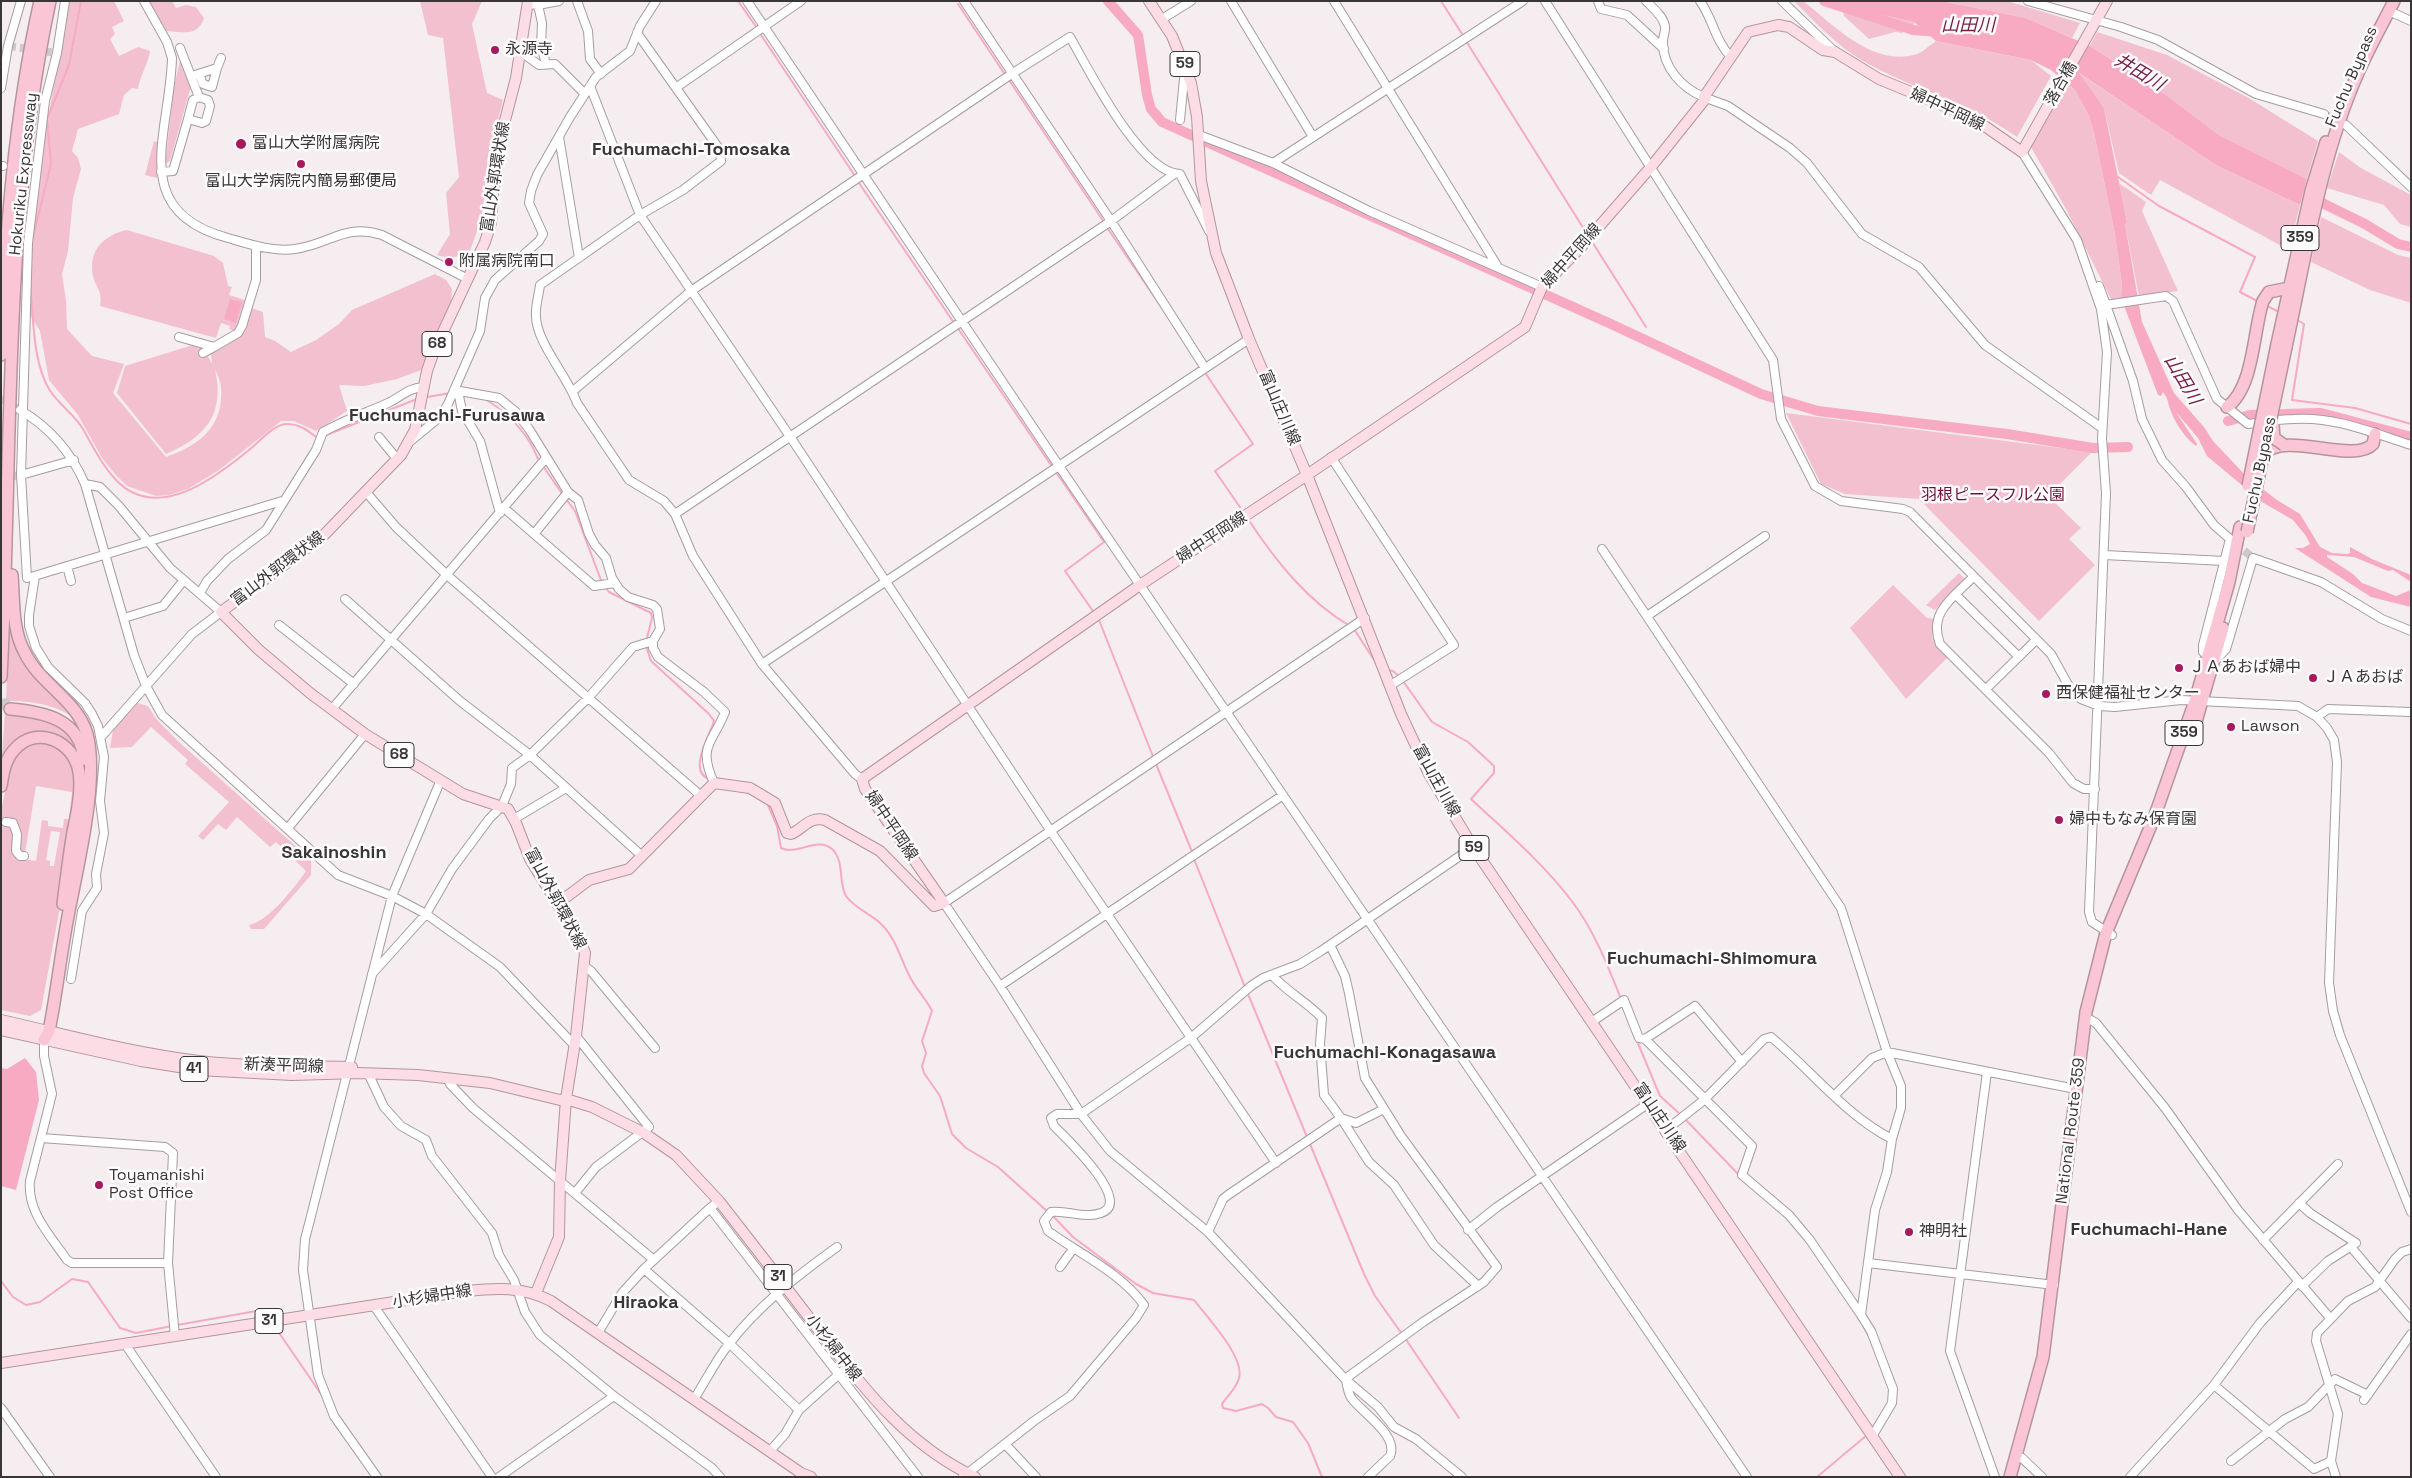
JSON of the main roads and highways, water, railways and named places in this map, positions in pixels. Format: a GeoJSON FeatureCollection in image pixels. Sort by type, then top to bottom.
{"type":"FeatureCollection","features":[{"type":"Feature","properties":{"kind":"highway","name":"Hokuriku Expressway"},"geometry":{"type":"LineString","coordinates":[[1,355],[15,148],[40,1]]}},
{"type":"Feature","properties":{"kind":"highway","name":"Hokuriku Expressway"},"geometry":{"type":"LineString","coordinates":[[1,677],[12,306],[20,192],[31,105],[50,1]]}},
{"type":"Feature","properties":{"kind":"highway","name":"Fuchu Bypass"},"geometry":{"type":"LineString","coordinates":[[2109,934],[2199,701],[2263,454],[2332,136],[2352,70],[2390,4]]}},
{"type":"Feature","properties":{"kind":"highway","name":"Fuchu Bypass"},"geometry":{"type":"LineString","coordinates":[[2244,530],[2277,344],[2289,288],[2311,191],[2332,136]]}},
{"type":"Feature","properties":{"kind":"highway"},"geometry":{"type":"LineString","coordinates":[[2230,410],[2246,374],[2263,302],[2269,292],[2289,288]]}},
{"type":"Feature","properties":{"kind":"highway"},"geometry":{"type":"LineString","coordinates":[[2263,302],[2275,294],[2282,300],[2277,344]]}},
{"type":"Feature","properties":{"kind":"highway"},"geometry":{"type":"LineString","coordinates":[[2278,386],[2272,433],[2274,438],[2284,445]]}},
{"type":"Feature","properties":{"kind":"highway"},"geometry":{"type":"LineString","coordinates":[[2263,454],[2270,448],[2284,445],[2362,450],[2373,444],[2375,434]]}},
{"type":"Feature","properties":{"kind":"highway"},"geometry":{"type":"LineString","coordinates":[[8,476],[14,609],[18,636],[30,662],[81,719],[87,734],[91,758],[84,825],[46,1033]]}},
{"type":"Feature","properties":{"kind":"highway"},"geometry":{"type":"LineString","coordinates":[[46,1033],[79,793],[84,770],[83,755],[79,740],[72,729],[61,720],[48,714],[10,707],[41,707],[66,717],[82,734],[91,758]]}},
{"type":"Feature","properties":{"kind":"highway"},"geometry":{"type":"LineString","coordinates":[[1,786],[6,763],[14,749],[32,738],[47,737],[67,746],[75,758],[79,772],[79,793]]}},
{"type":"Feature","properties":{"kind":"highway","name":"National Route 359"},"geometry":{"type":"LineString","coordinates":[[2017,1477],[2049,1359],[2064,1251],[2091,1020],[2109,934]]}},
{"type":"Feature","properties":{"kind":"highway","name":"National Route 359"},"geometry":{"type":"LineString","coordinates":[[2010,1477],[2043,1357],[2054,1286],[2086,1012],[2109,934]]}},
{"type":"Feature","properties":{"kind":"main road","name":"富山庄川線"},"geometry":{"type":"LineString","coordinates":[[1149,1],[1162,20],[1186,67],[1194,99],[1201,181],[1213,239],[1249,339],[1365,618],[1401,714],[1429,774],[1473,847],[1593,1021],[1900,1477]]}},
{"type":"Feature","properties":{"kind":"main road","name":"落合橋"},"geometry":{"type":"LineString","coordinates":[[2023,150],[2107,1]]}},
{"type":"Feature","properties":{"kind":"main road","name":"富山外郭環状線"},"geometry":{"type":"LineString","coordinates":[[531,3],[496,155],[491,223],[485,242],[434,351],[423,387],[412,440],[397,459],[323,536],[221,612],[259,650],[332,710],[365,734],[440,782],[463,794],[502,806],[514,818],[530,859],[581,942],[585,953],[566,1100]]}},
{"type":"Feature","properties":{"kind":"main road","name":"婦中平岡線"},"geometry":{"type":"LineString","coordinates":[[556,904],[589,880],[629,869],[700,795],[714,783],[750,788],[775,803],[787,832],[791,834],[815,819],[825,820],[880,851],[934,906],[944,902],[865,789],[862,779],[968,707],[1140,584],[1307,475],[1526,327],[1542,287],[1582,246],[1651,167],[1705,98],[1748,32],[1778,25],[1789,27],[1823,50],[1835,52],[1879,79],[1962,113],[2023,150]]}},
{"type":"Feature","properties":{"kind":"main road","name":"新湊平岡線"},"geometry":{"type":"LineString","coordinates":[[1,1020],[141,1061],[198,1070],[292,1075],[348,1070],[467,1074],[560,1095],[566,1100]]}},
{"type":"Feature","properties":{"kind":"main road","name":"新湊平岡線"},"geometry":{"type":"LineString","coordinates":[[1,1030],[46,1033]]}},
{"type":"Feature","properties":{"kind":"main road","name":"新湊平岡線"},"geometry":{"type":"LineString","coordinates":[[348,1070],[448,1078],[490,1084],[566,1100]]}},
{"type":"Feature","properties":{"kind":"main road","name":"小杉婦中線"},"geometry":{"type":"LineString","coordinates":[[566,1100],[592,1107],[644,1133],[676,1155],[719,1201],[781,1290],[872,1398],[902,1428],[969,1476]]}},
{"type":"Feature","properties":{"kind":"main road"},"geometry":{"type":"LineString","coordinates":[[536,1294],[558,1237],[566,1100]]}},
{"type":"Feature","properties":{"kind":"main road","name":"小杉婦中線"},"geometry":{"type":"LineString","coordinates":[[1,1363],[465,1291],[497,1288],[516,1289],[536,1294],[598,1333],[804,1476]]}},
{"type":"Feature","properties":{"kind":"water","name":"山田川"},"geometry":{"type":"Polygon","coordinates":[[[1841,1],[1941,1],[2026,18],[2090,46],[2166,95],[2219,135],[2307,179],[2300,205],[2216,165],[2079,73],[2104,108],[2127,222],[2125,224],[2142,322],[2174,393],[2204,427],[2213,441],[2246,476],[2277,500],[2300,514],[2320,547],[2332,553],[2347,554],[2350,553],[2350,547],[2372,559],[2411,575],[2411,582],[2393,570],[2388,571],[2354,557],[2327,555],[2327,557],[2353,574],[2362,583],[2396,596],[2411,590],[2411,607],[2371,597],[2295,548],[2303,548],[2310,544],[2293,520],[2262,502],[2207,456],[2198,438],[2176,412],[2197,444],[2196,446],[2176,422],[2163,392],[2161,396],[2158,395],[2121,298],[2122,285],[2115,234],[2094,133],[2089,116],[2075,90],[2051,70],[2031,60],[1936,41],[1914,22],[1878,14],[1843,11],[1841,1]]]}},
{"type":"Feature","properties":{"kind":"water"},"geometry":{"type":"Polygon","coordinates":[[[230,299],[242,302],[236,323],[224,319],[230,299]]]}},
{"type":"Feature","properties":{"kind":"water"},"geometry":{"type":"Polygon","coordinates":[[[25,1058],[36,1072],[39,1100],[16,1190],[1,1186],[1,1068],[7,1069],[25,1058]]]}},
{"type":"Feature","properties":{"kind":"waterway"},"geometry":{"type":"LineString","coordinates":[[32,241],[51,164],[47,119],[69,65],[81,1]]}},
{"type":"Feature","properties":{"kind":"waterway"},"geometry":{"type":"LineString","coordinates":[[738,1],[757,28]]}},
{"type":"Feature","properties":{"kind":"waterway"},"geometry":{"type":"LineString","coordinates":[[1108,1],[1138,35],[1147,95],[1151,109],[1162,122],[1611,324],[1761,394],[1818,411],[2007,434],[2093,448],[2128,447]]}},
{"type":"Feature","properties":{"kind":"waterway"},"geometry":{"type":"LineString","coordinates":[[1441,1],[1464,37]]}},
{"type":"Feature","properties":{"kind":"waterway","name":"井田川"},"geometry":{"type":"LineString","coordinates":[[1824,1],[1913,30],[1938,32]]}},
{"type":"Feature","properties":{"kind":"waterway"},"geometry":{"type":"LineString","coordinates":[[958,4],[1006,76]]}},
{"type":"Feature","properties":{"kind":"waterway"},"geometry":{"type":"LineString","coordinates":[[759,32],[855,176]]}},
{"type":"Feature","properties":{"kind":"waterway"},"geometry":{"type":"LineString","coordinates":[[1466,41],[1587,234]]}},
{"type":"Feature","properties":{"kind":"waterway"},"geometry":{"type":"LineString","coordinates":[[1009,80],[1104,222]]}},
{"type":"Feature","properties":{"kind":"waterway"},"geometry":{"type":"LineString","coordinates":[[2118,177],[2159,206],[2255,257],[2240,292],[2259,302]]}},
{"type":"Feature","properties":{"kind":"waterway"},"geometry":{"type":"LineString","coordinates":[[857,180],[954,323]]}},
{"type":"Feature","properties":{"kind":"waterway","name":"井田川"},"geometry":{"type":"LineString","coordinates":[[2310,197],[2365,224],[2398,244],[2411,247]]}},
{"type":"Feature","properties":{"kind":"waterway"},"geometry":{"type":"LineString","coordinates":[[1106,226],[1175,327]]}},
{"type":"Feature","properties":{"kind":"waterway"},"geometry":{"type":"LineString","coordinates":[[1591,240],[1646,327]]}},
{"type":"Feature","properties":{"kind":"waterway"},"geometry":{"type":"LineString","coordinates":[[30,285],[35,338],[43,378],[49,389],[83,429],[98,456],[111,474],[132,492],[149,497],[167,497],[185,492],[220,473],[276,427],[281,425],[298,426],[316,437],[320,437]]}},
{"type":"Feature","properties":{"kind":"waterway"},"geometry":{"type":"LineString","coordinates":[[2265,305],[2279,312]]}},
{"type":"Feature","properties":{"kind":"waterway"},"geometry":{"type":"LineString","coordinates":[[2297,320],[2304,324],[2292,400],[2355,408],[2411,424]]}},
{"type":"Feature","properties":{"kind":"waterway"},"geometry":{"type":"LineString","coordinates":[[957,327],[1053,468]]}},
{"type":"Feature","properties":{"kind":"waterway"},"geometry":{"type":"LineString","coordinates":[[1204,371],[1253,444],[1215,471],[1244,513]]}},
{"type":"Feature","properties":{"kind":"waterway"},"geometry":{"type":"LineString","coordinates":[[427,397],[451,393]]}},
{"type":"Feature","properties":{"kind":"waterway"},"geometry":{"type":"LineString","coordinates":[[483,398],[509,417],[520,429],[531,444],[540,462]]}},
{"type":"Feature","properties":{"kind":"waterway"},"geometry":{"type":"LineString","coordinates":[[324,436],[417,399]]}},
{"type":"Feature","properties":{"kind":"waterway","name":"山田川"},"geometry":{"type":"LineString","coordinates":[[2228,421],[2250,415],[2321,413],[2411,437]]}},
{"type":"Feature","properties":{"kind":"waterway"},"geometry":{"type":"LineString","coordinates":[[543,466],[563,495]]}},
{"type":"Feature","properties":{"kind":"waterway"},"geometry":{"type":"LineString","coordinates":[[1056,472],[1104,542],[1065,571],[1095,614]]}},
{"type":"Feature","properties":{"kind":"waterway"},"geometry":{"type":"LineString","coordinates":[[566,499],[575,511],[602,583]]}},
{"type":"Feature","properties":{"kind":"waterway"},"geometry":{"type":"LineString","coordinates":[[1248,519],[1269,550],[1293,579],[1334,616],[1350,626]]}},
{"type":"Feature","properties":{"kind":"waterway"},"geometry":{"type":"LineString","coordinates":[[605,587],[609,592],[651,613],[652,618],[646,642]]}},
{"type":"Feature","properties":{"kind":"waterway"},"geometry":{"type":"LineString","coordinates":[[1099,620],[1154,759]]}},
{"type":"Feature","properties":{"kind":"waterway"},"geometry":{"type":"LineString","coordinates":[[1354,629],[1376,663]]}},
{"type":"Feature","properties":{"kind":"waterway"},"geometry":{"type":"LineString","coordinates":[[646,646],[651,661],[709,714],[714,721],[700,761],[700,769],[703,775],[710,779]]}},
{"type":"Feature","properties":{"kind":"waterway"},"geometry":{"type":"LineString","coordinates":[[1387,670],[1393,671],[1400,677]]}},
{"type":"Feature","properties":{"kind":"waterway"},"geometry":{"type":"LineString","coordinates":[[1403,681],[1432,722],[1468,742],[1494,766],[1494,773],[1471,799],[1536,860],[1571,900],[1593,935],[1621,999]]}},
{"type":"Feature","properties":{"kind":"waterway"},"geometry":{"type":"LineString","coordinates":[[1156,764],[1193,854]]}},
{"type":"Feature","properties":{"kind":"waterway"},"geometry":{"type":"LineString","coordinates":[[767,803],[777,826],[781,848],[794,850],[820,844],[832,849],[839,860],[842,885],[846,896],[878,921],[895,944],[911,979],[932,1011],[922,1041],[926,1053],[922,1066],[924,1073],[940,1096],[952,1134],[966,1148],[998,1167],[1048,1212]]}},
{"type":"Feature","properties":{"kind":"waterway"},"geometry":{"type":"LineString","coordinates":[[1194,859],[1245,987]]}},
{"type":"Feature","properties":{"kind":"waterway"},"geometry":{"type":"LineString","coordinates":[[1248,994],[1307,1137]]}},
{"type":"Feature","properties":{"kind":"waterway"},"geometry":{"type":"LineString","coordinates":[[1637,1041],[1660,1096],[1681,1115]]}},
{"type":"Feature","properties":{"kind":"waterway"},"geometry":{"type":"LineString","coordinates":[[1684,1118],[1740,1176]]}},
{"type":"Feature","properties":{"kind":"waterway"},"geometry":{"type":"LineString","coordinates":[[1310,1144],[1364,1274],[1375,1296],[1402,1334]]}},
{"type":"Feature","properties":{"kind":"waterway"},"geometry":{"type":"LineString","coordinates":[[1052,1215],[1073,1237],[1136,1284],[1153,1293],[1194,1300],[1224,1337],[1236,1359],[1239,1369],[1238,1382],[1222,1404],[1223,1408],[1236,1411],[1262,1404],[1276,1417],[1293,1422],[1308,1443],[1322,1477]]}},
{"type":"Feature","properties":{"kind":"waterway"},"geometry":{"type":"LineString","coordinates":[[1,1281],[13,1297],[26,1305],[40,1302],[72,1279],[88,1282],[120,1328],[136,1333],[172,1326]]}},
{"type":"Feature","properties":{"kind":"waterway"},"geometry":{"type":"LineString","coordinates":[[177,1325],[262,1310],[269,1318]]}},
{"type":"Feature","properties":{"kind":"waterway"},"geometry":{"type":"LineString","coordinates":[[273,1324],[323,1397]]}},
{"type":"Feature","properties":{"kind":"waterway"},"geometry":{"type":"LineString","coordinates":[[1863,1325],[1871,1341]]}},
{"type":"Feature","properties":{"kind":"waterway"},"geometry":{"type":"LineString","coordinates":[[1405,1338],[1459,1418]]}},
{"type":"Feature","properties":{"kind":"waterway"},"geometry":{"type":"LineString","coordinates":[[1878,1359],[1885,1378]]}},
{"type":"Feature","properties":{"kind":"waterway"},"geometry":{"type":"LineString","coordinates":[[1871,1429],[1880,1417]]}},
{"type":"Feature","properties":{"kind":"waterway"},"geometry":{"type":"LineString","coordinates":[[1817,1477],[1867,1435]]}},
{"type":"Feature","properties":{"kind":"tunnel"},"geometry":{"type":"LineString","coordinates":[[8,46],[57,53]]}},
{"type":"Feature","properties":{"kind":"tunnel"},"geometry":{"type":"LineString","coordinates":[[2324,114],[2342,123]]}},
{"type":"Feature","properties":{"kind":"tunnel"},"geometry":{"type":"LineString","coordinates":[[1,398],[18,409]]}},
{"type":"Feature","properties":{"kind":"tunnel"},"geometry":{"type":"LineString","coordinates":[[1,478],[21,475]]}},
{"type":"Feature","properties":{"kind":"tunnel"},"geometry":{"type":"LineString","coordinates":[[2235,543],[2253,558]]}},
{"type":"Feature","properties":{"kind":"tunnel"},"geometry":{"type":"LineString","coordinates":[[1,704],[10,704]]}},
{"type":"Feature","properties":{"kind":"place","name":"永源寺"},"geometry":{"type":"Point","coordinates":[495,50]}},
{"type":"Feature","properties":{"kind":"place","name":"富山大学附属病院"},"geometry":{"type":"Point","coordinates":[241,144]}},
{"type":"Feature","properties":{"kind":"place","name":"富山大学病院内簡易郵便局"},"geometry":{"type":"Point","coordinates":[301,164]}},
{"type":"Feature","properties":{"kind":"place","name":"附属病院南口"},"geometry":{"type":"Point","coordinates":[449,262]}},
{"type":"Feature","properties":{"kind":"place","name":"ＪＡあおば婦中"},"geometry":{"type":"Point","coordinates":[2179,668]}},
{"type":"Feature","properties":{"kind":"place","name":"ＪＡあおば"},"geometry":{"type":"Point","coordinates":[2313,678]}},
{"type":"Feature","properties":{"kind":"place","name":"西保健福祉センター"},"geometry":{"type":"Point","coordinates":[2046,694]}},
{"type":"Feature","properties":{"kind":"place","name":"Lawson"},"geometry":{"type":"Point","coordinates":[2231,727]}},
{"type":"Feature","properties":{"kind":"place","name":"婦中もなみ保育園"},"geometry":{"type":"Point","coordinates":[2059,820]}},
{"type":"Feature","properties":{"kind":"place","name":"Toyamanishi Post Office"},"geometry":{"type":"Point","coordinates":[99,1185]}},
{"type":"Feature","properties":{"kind":"place","name":"神明社"},"geometry":{"type":"Point","coordinates":[1909,1232]}},
{"type":"Feature","properties":{"kind":"district","name":"Fuchumachi-Tomosaka"},"geometry":{"type":"Point","coordinates":[691,150]}},
{"type":"Feature","properties":{"kind":"district","name":"Fuchumachi-Furusawa"},"geometry":{"type":"Point","coordinates":[447,416]}},
{"type":"Feature","properties":{"kind":"district","name":"Sakainoshin"},"geometry":{"type":"Point","coordinates":[334,853]}},
{"type":"Feature","properties":{"kind":"district","name":"Fuchumachi-Shimomura"},"geometry":{"type":"Point","coordinates":[1712,959]}},
{"type":"Feature","properties":{"kind":"district","name":"Fuchumachi-Konagasawa"},"geometry":{"type":"Point","coordinates":[1385,1053]}},
{"type":"Feature","properties":{"kind":"district","name":"Fuchumachi-Hane"},"geometry":{"type":"Point","coordinates":[2149,1230]}},
{"type":"Feature","properties":{"kind":"district","name":"Hiraoka"},"geometry":{"type":"Point","coordinates":[646,1303]}},
{"type":"Feature","properties":{"kind":"park label","name":"羽根ピースフル公園"},"geometry":{"type":"Point","coordinates":[1993,496]}}]}
